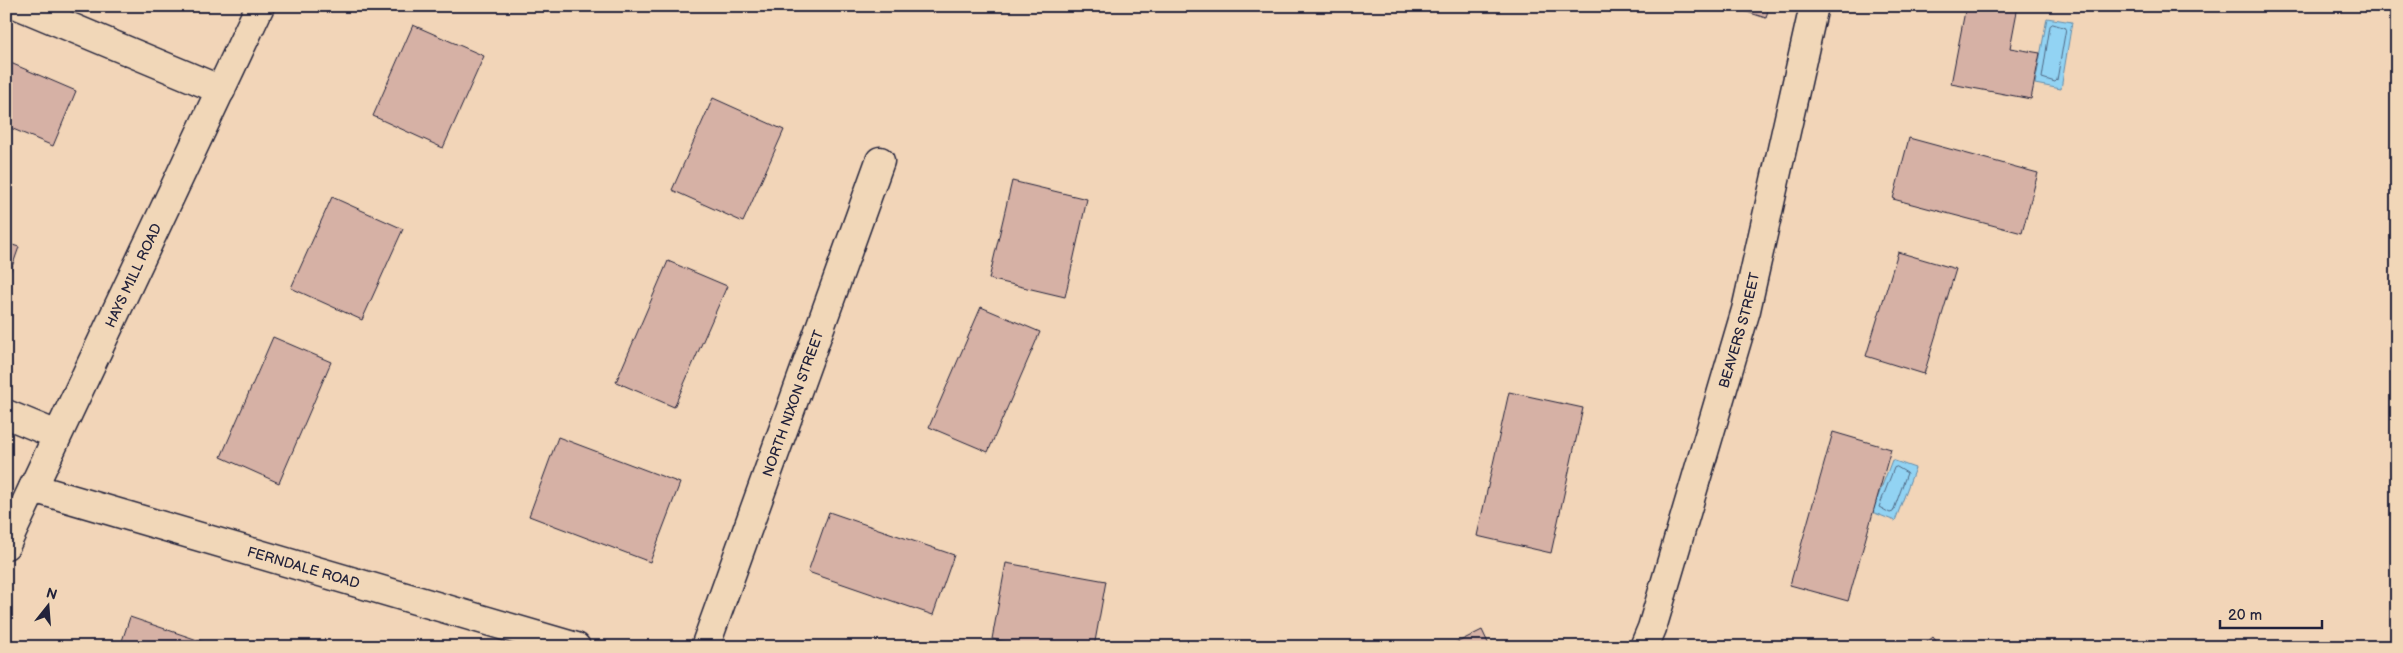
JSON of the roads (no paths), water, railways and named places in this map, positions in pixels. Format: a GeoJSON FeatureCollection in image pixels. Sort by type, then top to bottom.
{"type":"FeatureCollection","features":[{"type":"Feature","properties":{"kind":"street"},"geometry":{"type":"LineString","coordinates":[[20,6],[220,90]]}},
{"type":"Feature","properties":{"kind":"street","name":"HAYS MILL ROAD"},"geometry":{"type":"LineString","coordinates":[[6,545],[260,6]]}},
{"type":"Feature","properties":{"kind":"street","name":"BEAVERS STREET"},"geometry":{"type":"LineString","coordinates":[[1654,641],[1746,310],[1814,6]]}},
{"type":"Feature","properties":{"kind":"street","name":"NORTH NIXON STREET"},"geometry":{"type":"LineString","coordinates":[[705,647],[880,161]]}},
{"type":"Feature","properties":{"kind":"street"},"geometry":{"type":"LineString","coordinates":[[6,414],[57,435]]}},
{"type":"Feature","properties":{"kind":"street","name":"FERNDALE ROAD"},"geometry":{"type":"LineString","coordinates":[[34,488],[576,647]]}},
{"type":"Feature","properties":{"kind":"water"},"geometry":{"type":"Polygon","coordinates":[[[2047,18],[2072,22],[2061,89],[2035,84],[2047,18]]]}},
{"type":"Feature","properties":{"kind":"water"},"geometry":{"type":"Polygon","coordinates":[[[1892,460],[1915,468],[1895,521],[1872,512],[1892,460]]]}}]}
